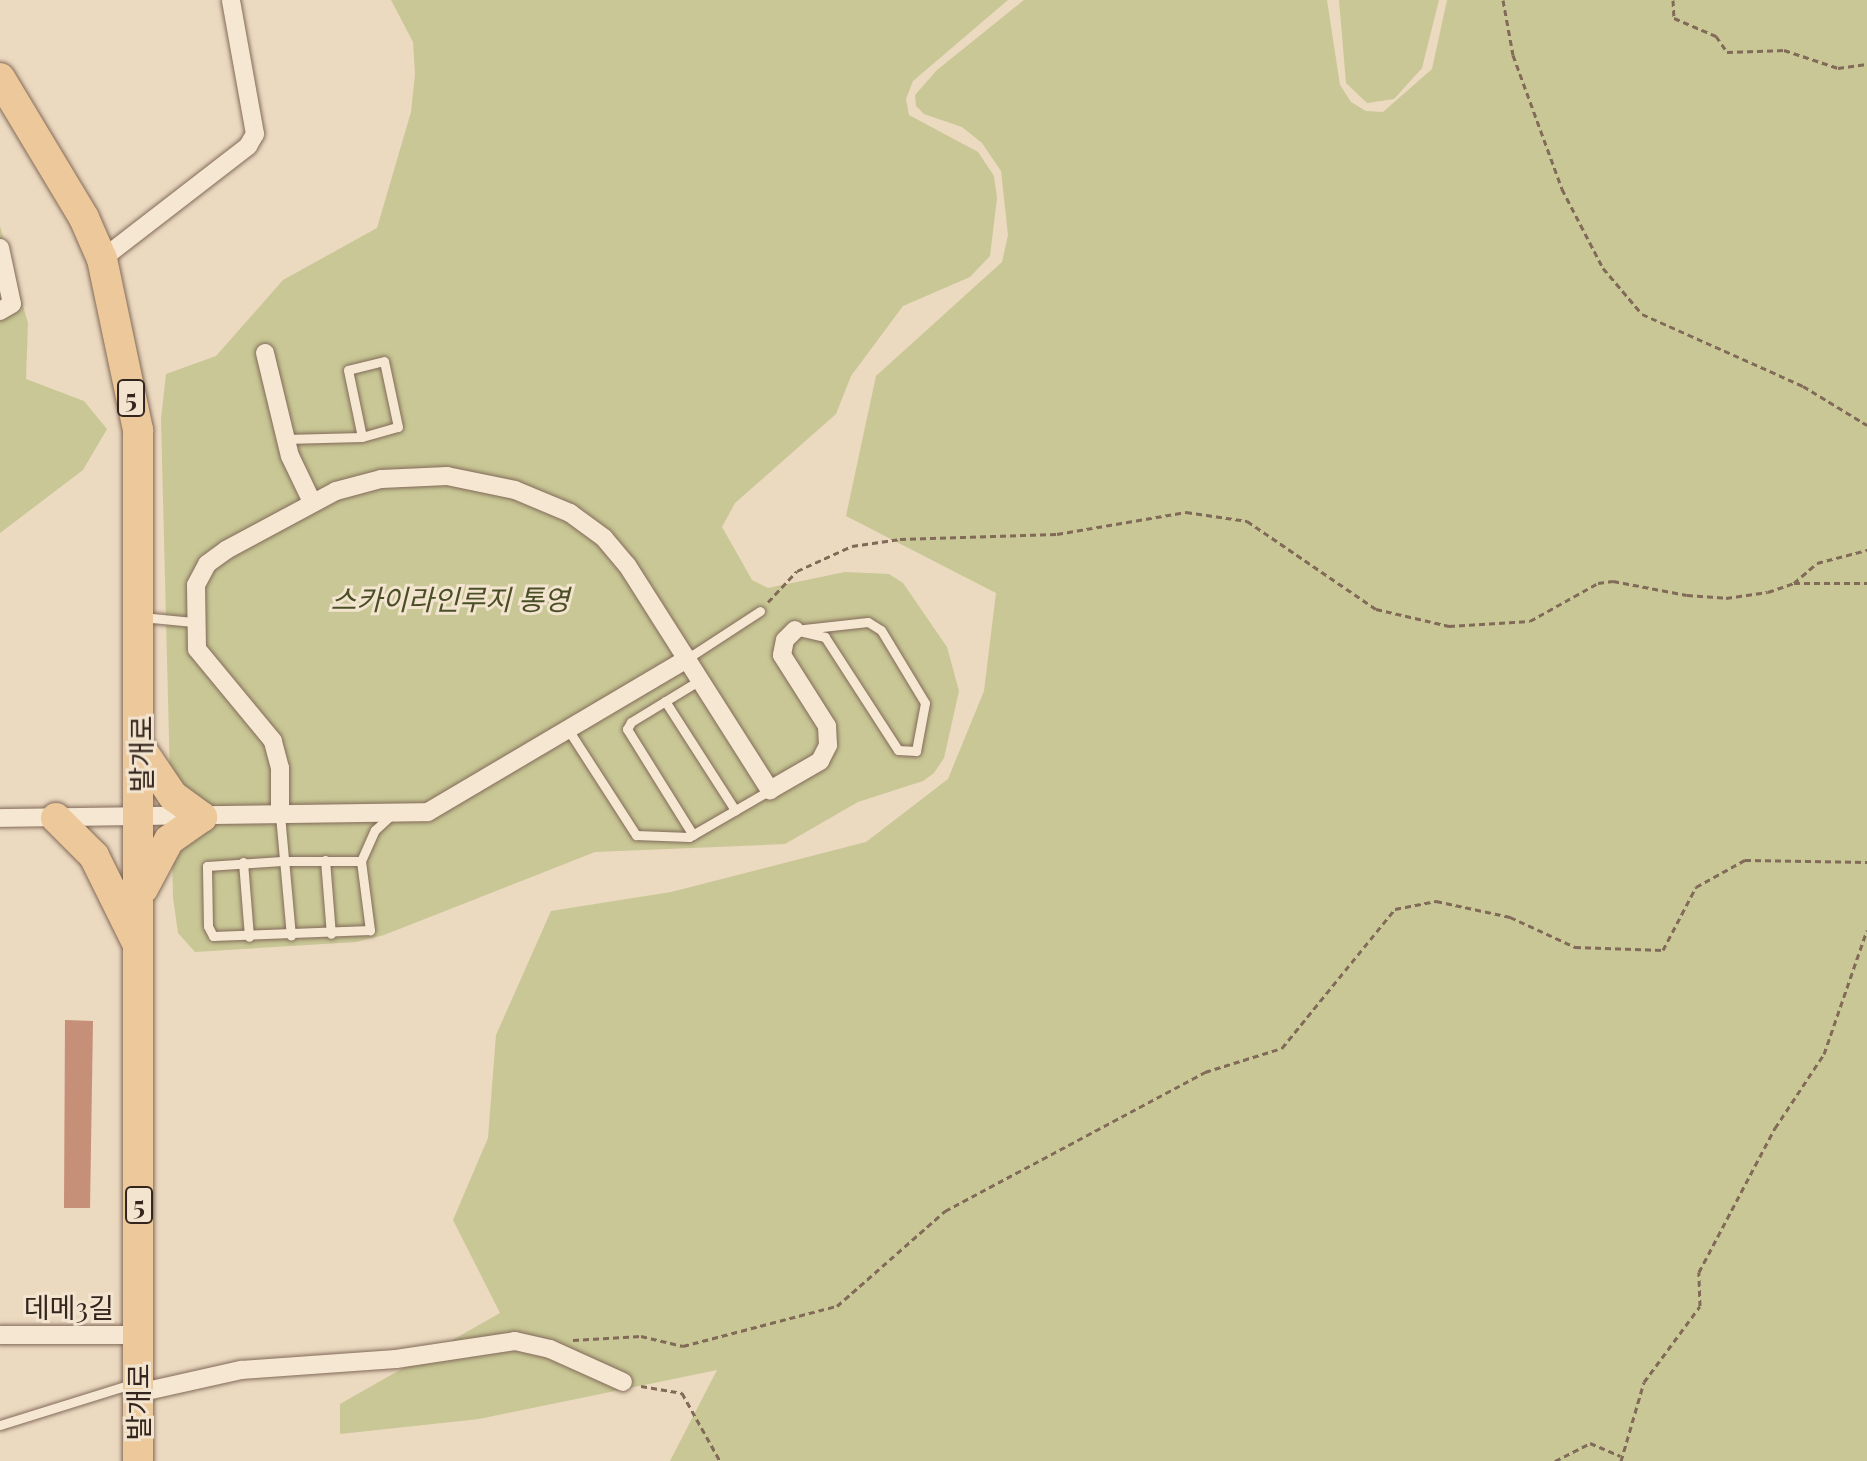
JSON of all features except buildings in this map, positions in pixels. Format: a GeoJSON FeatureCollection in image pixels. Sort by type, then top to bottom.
{"type":"FeatureCollection","features":[{"type":"Feature","properties":{"kind":"main road","name":"발개로"},"geometry":{"type":"LineString","coordinates":[[0,78],[51,159],[102,259],[138,430],[141,819],[138,1461]]}},
{"type":"Feature","properties":{"kind":"main road"},"geometry":{"type":"LineString","coordinates":[[140,747],[173,796],[202,817],[169,840],[140,895]]}},
{"type":"Feature","properties":{"kind":"main road"},"geometry":{"type":"LineString","coordinates":[[56,818],[94,856],[139,949]]}},
{"type":"Feature","properties":{"kind":"street"},"geometry":{"type":"LineString","coordinates":[[102,259],[248,146],[255,134],[231,0]]}},
{"type":"Feature","properties":{"kind":"street"},"geometry":{"type":"LineString","coordinates":[[0,248],[12,304],[0,311]]}},
{"type":"Feature","properties":{"kind":"street"},"geometry":{"type":"LineString","coordinates":[[265,353],[285,439],[312,502]]}},
{"type":"Feature","properties":{"kind":"street"},"geometry":{"type":"LineString","coordinates":[[280,815],[280,768],[273,741],[197,649],[194,622],[196,585],[207,564],[312,502],[381,479],[447,476],[515,490],[559,508],[616,551],[688,658],[770,790],[820,761],[828,745],[827,726],[784,662],[785,640],[795,630]]}},
{"type":"Feature","properties":{"kind":"street"},"geometry":{"type":"LineString","coordinates":[[0,818],[390,816],[439,808],[688,658]]}},
{"type":"Feature","properties":{"kind":"street","name":"데메3길"},"geometry":{"type":"LineString","coordinates":[[0,1335],[138,1335]]}},
{"type":"Feature","properties":{"kind":"street"},"geometry":{"type":"LineString","coordinates":[[138,1388],[241,1370],[396,1359],[515,1341],[550,1349],[623,1382]]}},
{"type":"Feature","properties":{"kind":"lane"},"geometry":{"type":"LineString","coordinates":[[285,439],[362,437],[392,430],[400,423],[384,361],[348,370],[362,437]]}},
{"type":"Feature","properties":{"kind":"lane"},"geometry":{"type":"LineString","coordinates":[[688,658],[760,611]]}},
{"type":"Feature","properties":{"kind":"lane"},"geometry":{"type":"LineString","coordinates":[[140,617],[194,622]]}},
{"type":"Feature","properties":{"kind":"lane"},"geometry":{"type":"LineString","coordinates":[[868,622],[881,630],[925,703],[916,751],[903,752],[894,745],[825,637],[795,630],[868,622]]}},
{"type":"Feature","properties":{"kind":"lane"},"geometry":{"type":"LineString","coordinates":[[693,835],[627,729],[700,680]]}},
{"type":"Feature","properties":{"kind":"lane"},"geometry":{"type":"LineString","coordinates":[[665,701],[735,810]]}},
{"type":"Feature","properties":{"kind":"lane"},"geometry":{"type":"LineString","coordinates":[[569,731],[636,835],[674,839],[693,835],[770,790]]}},
{"type":"Feature","properties":{"kind":"lane"},"geometry":{"type":"LineString","coordinates":[[280,815],[291,935]]}},
{"type":"Feature","properties":{"kind":"lane"},"geometry":{"type":"LineString","coordinates":[[361,861],[243,862],[207,866],[208,926],[213,936],[249,937],[370,930],[361,861],[375,830],[390,816]]}},
{"type":"Feature","properties":{"kind":"lane"},"geometry":{"type":"LineString","coordinates":[[325,860],[331,934]]}},
{"type":"Feature","properties":{"kind":"lane"},"geometry":{"type":"LineString","coordinates":[[243,862],[249,937]]}},
{"type":"Feature","properties":{"kind":"lane"},"geometry":{"type":"LineString","coordinates":[[0,1425],[138,1388]]}},
{"type":"Feature","properties":{"kind":"path"},"geometry":{"type":"LineString","coordinates":[[1503,0],[1513,55],[1562,189],[1603,268],[1622,291],[1642,314],[1803,386],[1867,425]]}},
{"type":"Feature","properties":{"kind":"path"},"geometry":{"type":"LineString","coordinates":[[1673,0],[1674,18],[1716,36],[1727,52],[1784,50],[1838,68],[1867,64]]}},
{"type":"Feature","properties":{"kind":"path"},"geometry":{"type":"LineString","coordinates":[[760,611],[797,571],[852,546],[900,539],[1057,534],[1186,512],[1247,521],[1376,609],[1449,626],[1530,621],[1598,583],[1613,581],[1658,592],[1726,598],[1794,583],[1867,583]]}},
{"type":"Feature","properties":{"kind":"path"},"geometry":{"type":"LineString","coordinates":[[1794,583],[1817,563],[1867,550]]}},
{"type":"Feature","properties":{"kind":"path"},"geometry":{"type":"LineString","coordinates":[[550,1349],[574,1339],[641,1336],[683,1346],[837,1306],[945,1211],[1205,1072],[1282,1048],[1395,909],[1436,901],[1510,917],[1575,947],[1663,950],[1696,887],[1745,860],[1867,862]]}},
{"type":"Feature","properties":{"kind":"path"},"geometry":{"type":"LineString","coordinates":[[1555,1461],[1590,1443],[1620,1459],[1644,1382],[1700,1306],[1699,1272],[1775,1128],[1824,1054],[1867,930]]}},
{"type":"Feature","properties":{"kind":"path"},"geometry":{"type":"LineString","coordinates":[[623,1382],[682,1393],[720,1461]]}},
{"type":"Feature","properties":{"kind":"green space","name":"스카이라인루지 통영"},"geometry":{"type":"Polygon","coordinates":[[[391,0],[1008,0],[913,81],[906,99],[909,115],[978,152],[994,176],[997,198],[990,256],[970,277],[903,306],[851,376],[836,414],[735,503],[722,527],[752,580],[768,588],[845,572],[889,574],[903,583],[947,647],[959,691],[944,758],[934,773],[923,781],[858,802],[785,844],[595,852],[384,935],[356,942],[195,952],[178,933],[173,897],[161,419],[166,374],[216,356],[283,280],[377,228],[411,112],[415,74],[413,42],[391,0]]]}},
{"type":"Feature","properties":{"kind":"green space"},"geometry":{"type":"Polygon","coordinates":[[[1024,0],[1327,0],[1340,85],[1351,102],[1366,111],[1383,112],[1432,69],[1447,0],[1867,0],[1867,1461],[670,1461],[717,1370],[479,1419],[340,1434],[340,1404],[500,1313],[453,1220],[488,1138],[496,1035],[551,911],[671,892],[866,842],[948,779],[984,691],[996,593],[846,516],[876,376],[1002,262],[1008,235],[1001,171],[982,143],[962,127],[924,114],[916,106],[915,95],[937,70],[1024,0]]]}},
{"type":"Feature","properties":{"kind":"green space"},"geometry":{"type":"Polygon","coordinates":[[[1339,0],[1439,0],[1422,68],[1394,99],[1367,103],[1346,83],[1339,0]]]}},
{"type":"Feature","properties":{"kind":"green space"},"geometry":{"type":"Polygon","coordinates":[[[0,226],[28,323],[26,379],[84,401],[107,429],[83,470],[0,533],[0,226]]]}}]}
